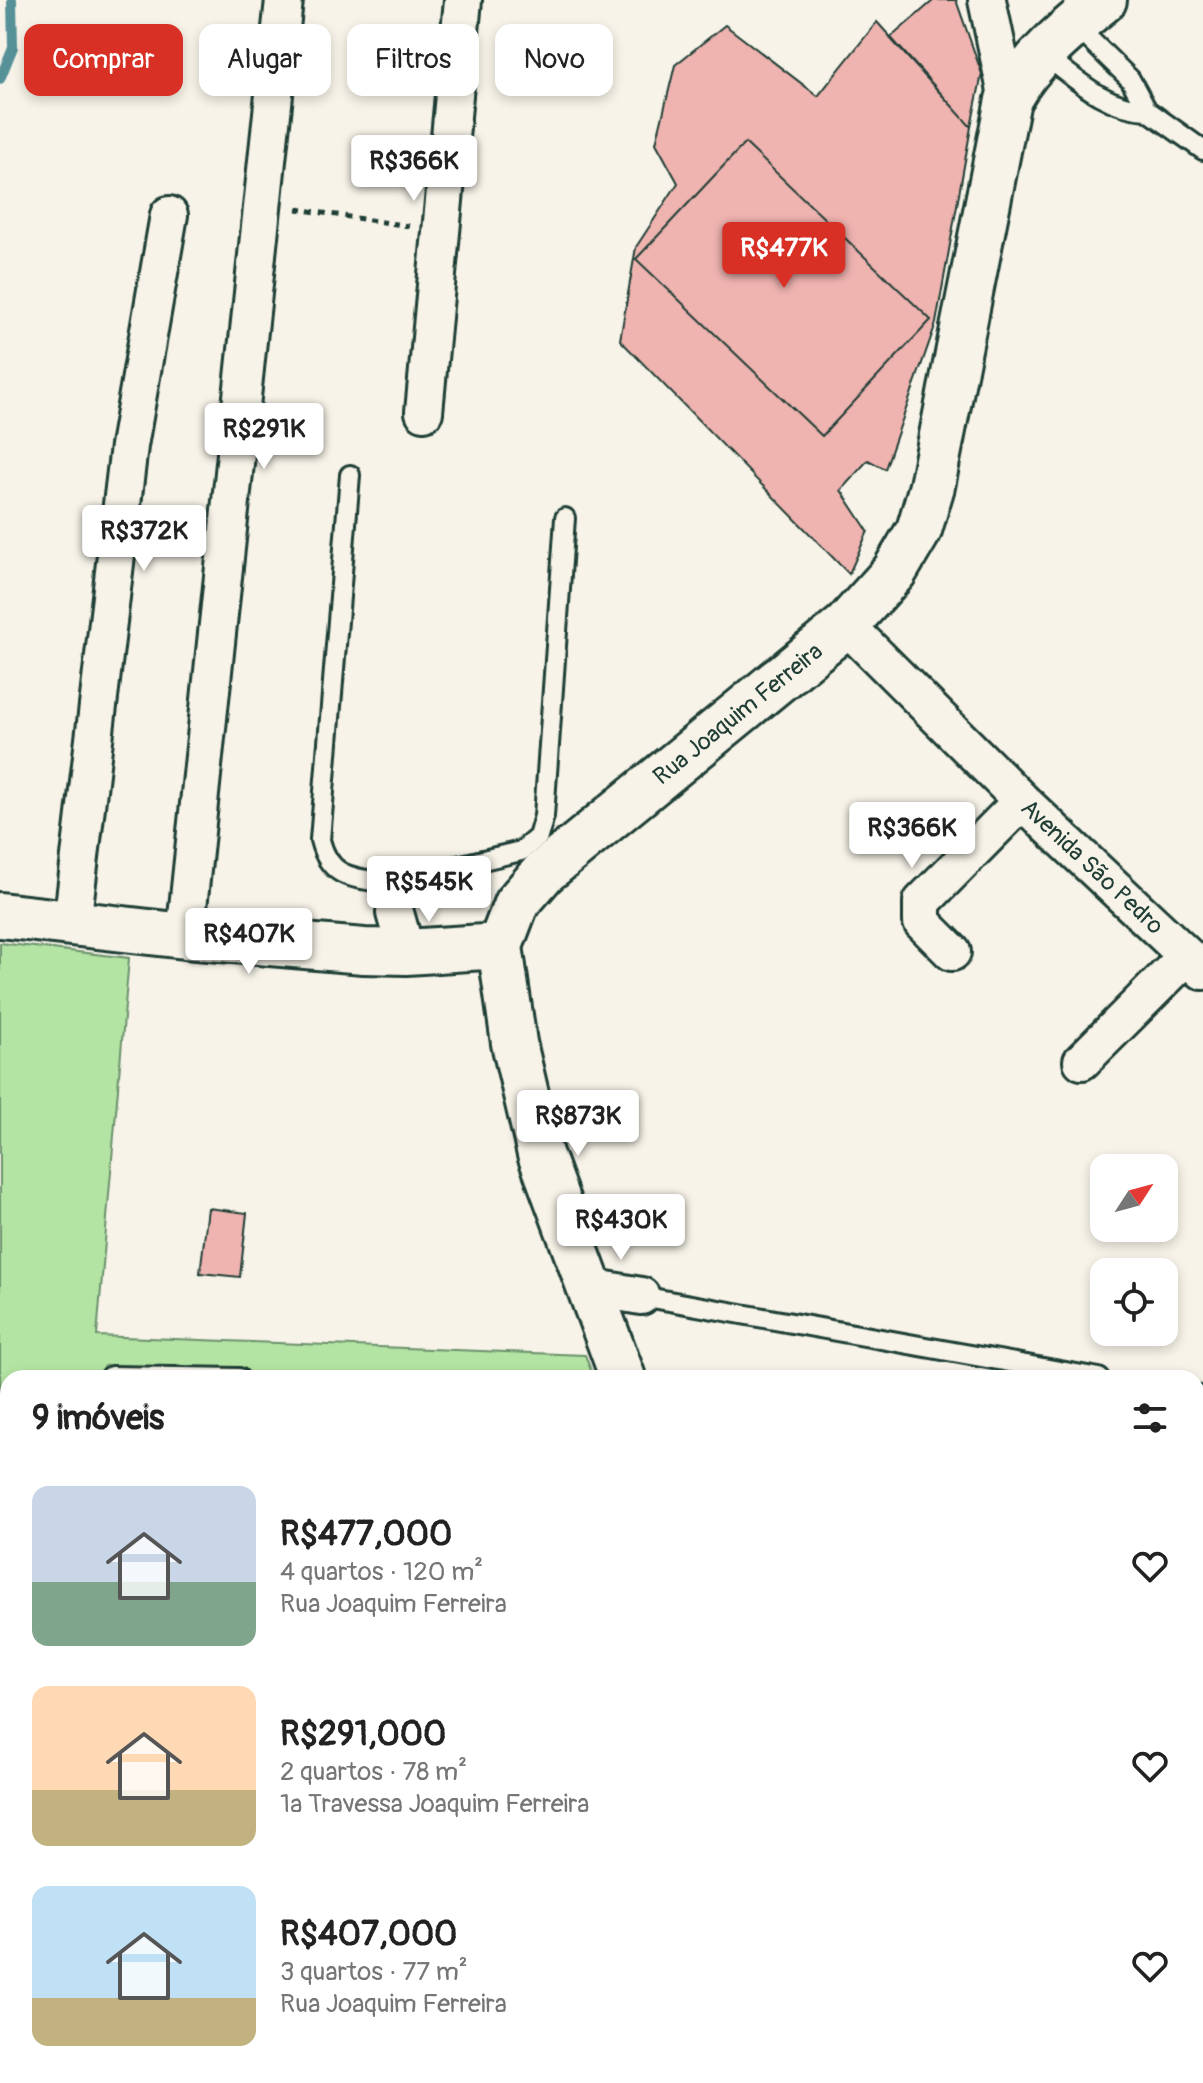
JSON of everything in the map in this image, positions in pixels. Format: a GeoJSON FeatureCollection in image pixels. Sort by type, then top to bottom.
{"type":"FeatureCollection","features":[{"type":"Feature","properties":{"kind":"street"},"geometry":{"type":"LineString","coordinates":[[185,936],[284,0]]}},
{"type":"Feature","properties":{"kind":"street"},"geometry":{"type":"LineString","coordinates":[[424,412],[463,0]]}},
{"type":"Feature","properties":{"kind":"street"},"geometry":{"type":"LineString","coordinates":[[987,0],[1008,100]]}},
{"type":"Feature","properties":{"kind":"street","name":"Rua Joaquim Ferreira"},"geometry":{"type":"LineString","coordinates":[[500,946],[516,904],[543,873],[846,625],[894,572],[919,530],[932,486],[1008,100],[1020,78],[1042,53],[1089,12]]}},
{"type":"Feature","properties":{"kind":"street"},"geometry":{"type":"LineString","coordinates":[[72,924],[129,446],[169,215]]}},
{"type":"Feature","properties":{"kind":"street","name":"Avenida São Pedro"},"geometry":{"type":"LineString","coordinates":[[846,625],[1022,801],[1195,964]]}},
{"type":"Feature","properties":{"kind":"street"},"geometry":{"type":"LineString","coordinates":[[952,952],[922,922],[922,902],[1022,801]]}},
{"type":"Feature","properties":{"kind":"street"},"geometry":{"type":"LineString","coordinates":[[0,915],[185,936],[396,916],[500,946],[514,1043],[540,1154],[620,1370]]}},
{"type":"Feature","properties":{"kind":"street"},"geometry":{"type":"LineString","coordinates":[[1082,1061],[1195,964]]}},
{"type":"Feature","properties":{"kind":"street"},"geometry":{"type":"LineString","coordinates":[[589,1287],[641,1296]]}},
{"type":"Feature","properties":{"kind":"lane"},"geometry":{"type":"LineString","coordinates":[[1089,12],[1147,110],[1203,150]]}},
{"type":"Feature","properties":{"kind":"lane"},"geometry":{"type":"LineString","coordinates":[[1042,53],[1112,104],[1147,110]]}},
{"type":"Feature","properties":{"kind":"lane"},"geometry":{"type":"LineString","coordinates":[[350,475],[320,840],[324,857],[396,916],[521,851],[538,837],[544,816],[565,518]]}},
{"type":"Feature","properties":{"kind":"lane"},"geometry":{"type":"LineString","coordinates":[[641,1296],[1054,1370]]}},
{"type":"Feature","properties":{"kind":"path"},"geometry":{"type":"LineString","coordinates":[[262,204],[442,231]]}},
{"type":"Feature","properties":{"kind":"green space"},"geometry":{"type":"Polygon","coordinates":[[[0,943],[129,958],[97,1336],[585,1355],[591,1370],[0,1370],[0,943]]]}},
{"type":"Feature","properties":{"kind":"building"},"geometry":{"type":"Polygon","coordinates":[[[934,0],[956,0],[982,74],[971,127],[890,38],[934,0]]]}},
{"type":"Feature","properties":{"kind":"building"},"geometry":{"type":"Polygon","coordinates":[[[877,22],[971,127],[936,323],[885,469],[868,460],[841,490],[868,531],[849,574],[620,340],[636,247],[678,183],[656,143],[675,65],[725,25],[818,96],[877,22]]]}},
{"type":"Feature","properties":{"kind":"building"},"geometry":{"type":"Polygon","coordinates":[[[745,143],[931,320],[822,436],[636,259],[745,143]]]}},
{"type":"Feature","properties":{"kind":"building"},"geometry":{"type":"Polygon","coordinates":[[[208,1208],[247,1213],[240,1277],[200,1273],[208,1208]]]}},
{"type":"Feature","properties":{"kind":"waterway"},"geometry":{"type":"LineString","coordinates":[[0,79],[13,47],[12,0]]}}]}
